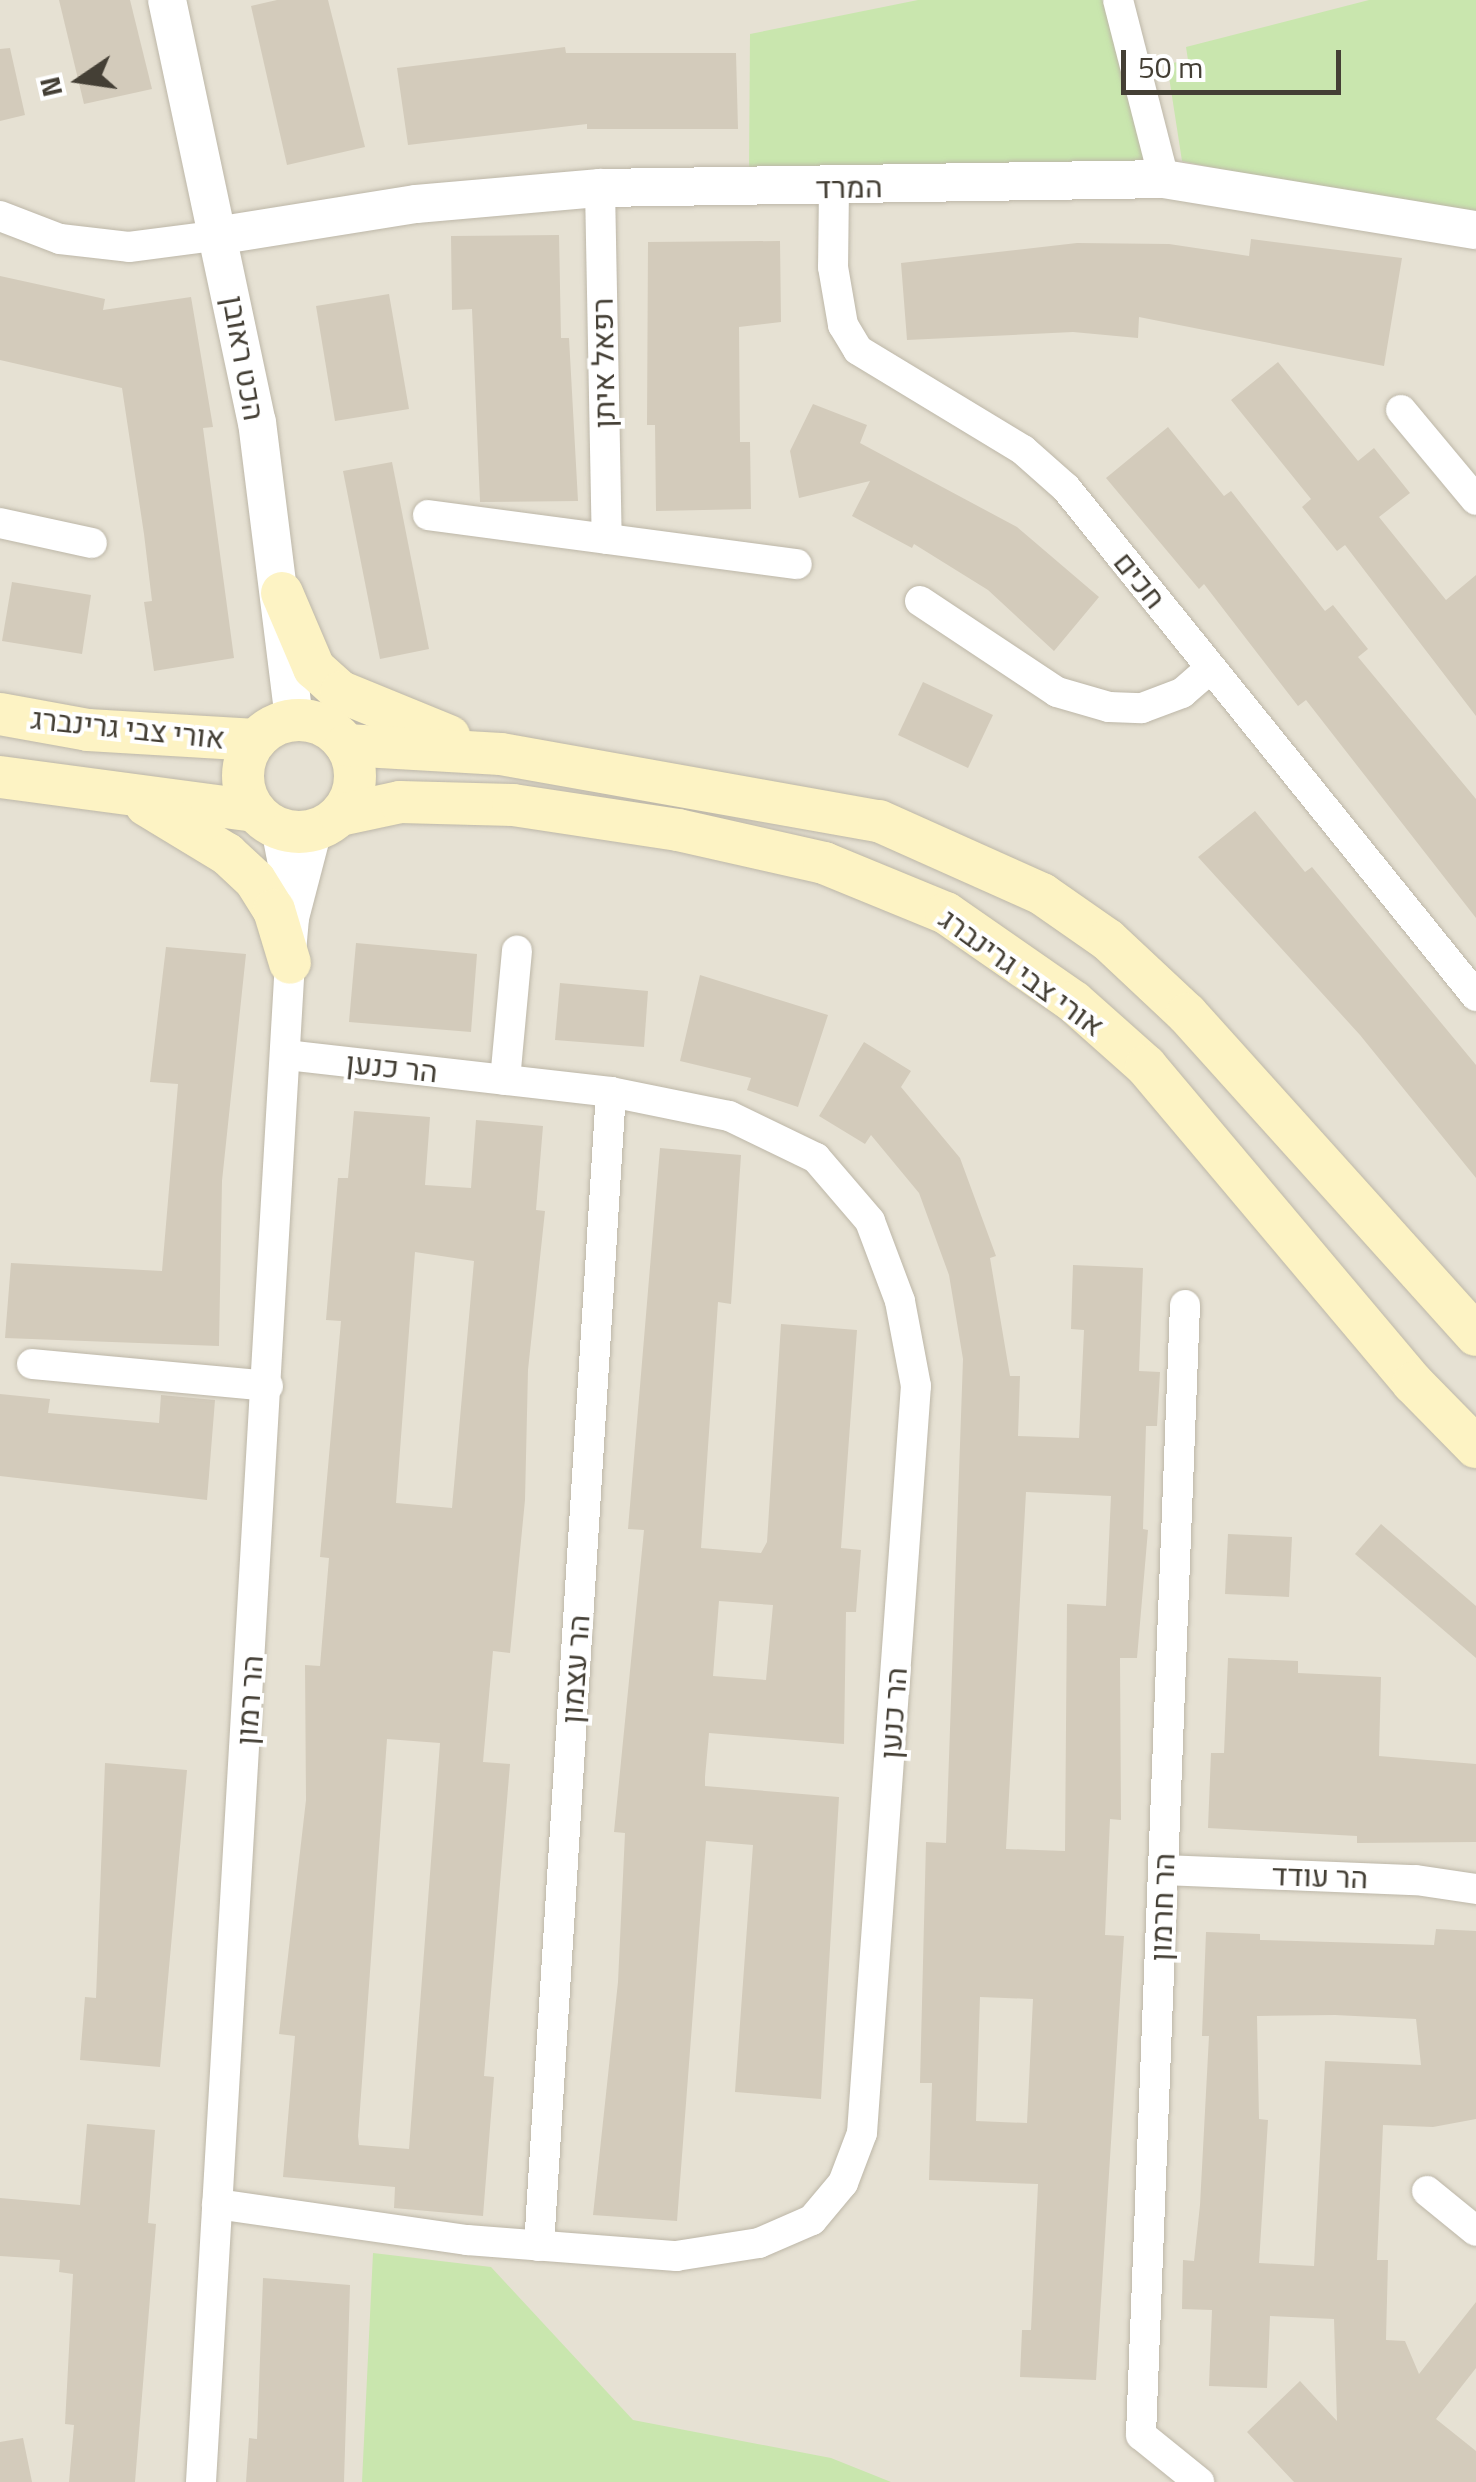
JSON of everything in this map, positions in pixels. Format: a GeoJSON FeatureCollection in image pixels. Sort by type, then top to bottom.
{"type":"FeatureCollection","features":[{"type":"Feature","properties":{"kind":"main road"},"geometry":{"type":"LineString","coordinates":[[282,594],[314,668],[340,692],[376,712],[502,754]]}},
{"type":"Feature","properties":{"kind":"main road","name":"אורי צבי גרינברג"},"geometry":{"type":"LineString","coordinates":[[0,714],[88,730],[256,740]]}},
{"type":"Feature","properties":{"kind":"main road"},"geometry":{"type":"LineString","coordinates":[[294,720],[323,725],[346,745],[355,781],[297,821],[244,784],[256,740],[294,720]]}},
{"type":"Feature","properties":{"kind":"main road","name":"אורי צבי גרינברג"},"geometry":{"type":"LineString","coordinates":[[346,745],[502,754],[879,821],[1042,894],[1108,940],[1187,1014],[1476,1334]]}},
{"type":"Feature","properties":{"kind":"main road","name":"אורי צבי גרינברג"},"geometry":{"type":"LineString","coordinates":[[0,777],[297,821],[400,802],[513,805],[678,830],[824,863],[946,914],[1074,1002],[1146,1066],[1413,1383],[1476,1448]]}},
{"type":"Feature","properties":{"kind":"main road"},"geometry":{"type":"LineString","coordinates":[[128,796],[190,829],[255,880],[274,910],[290,963]]}},
{"type":"Feature","properties":{"kind":"street","name":"הכט ראובן"},"geometry":{"type":"LineString","coordinates":[[167,0],[222,235],[282,594],[294,720]]}},
{"type":"Feature","properties":{"kind":"street"},"geometry":{"type":"LineString","coordinates":[[1118,0],[1164,179]]}},
{"type":"Feature","properties":{"kind":"street","name":"המרד"},"geometry":{"type":"LineString","coordinates":[[222,235],[416,204],[600,188],[834,188],[1164,179],[1476,230]]}},
{"type":"Feature","properties":{"kind":"street","name":"רפאל איתן"},"geometry":{"type":"LineString","coordinates":[[600,188],[607,539]]}},
{"type":"Feature","properties":{"kind":"street","name":"חכים"},"geometry":{"type":"LineString","coordinates":[[834,188],[834,267],[843,325],[858,350],[1023,450],[1066,488],[1476,996]]}},
{"type":"Feature","properties":{"kind":"street"},"geometry":{"type":"LineString","coordinates":[[0,216],[60,239],[129,246],[222,235]]}},
{"type":"Feature","properties":{"kind":"street"},"geometry":{"type":"LineString","coordinates":[[1401,410],[1476,500]]}},
{"type":"Feature","properties":{"kind":"street"},"geometry":{"type":"LineString","coordinates":[[428,515],[798,564]]}},
{"type":"Feature","properties":{"kind":"street"},"geometry":{"type":"LineString","coordinates":[[0,523],[92,543]]}},
{"type":"Feature","properties":{"kind":"street"},"geometry":{"type":"LineString","coordinates":[[920,601],[1057,692],[1109,708],[1142,708],[1182,693],[1211,668]]}},
{"type":"Feature","properties":{"kind":"street","name":"הר רמון"},"geometry":{"type":"LineString","coordinates":[[201,2482],[268,1386],[297,821]]}},
{"type":"Feature","properties":{"kind":"street"},"geometry":{"type":"LineString","coordinates":[[505,1080],[517,951]]}},
{"type":"Feature","properties":{"kind":"street","name":"הר כנען"},"geometry":{"type":"LineString","coordinates":[[217,2204],[539,2246],[676,2256],[759,2244],[812,2220],[844,2183],[862,2133],[916,1386],[900,1301],[870,1221],[816,1158],[728,1116],[610,1092],[286,1055]]}},
{"type":"Feature","properties":{"kind":"street","name":"הר עצמון"},"geometry":{"type":"LineString","coordinates":[[539,2246],[610,1092]]}},
{"type":"Feature","properties":{"kind":"street","name":"הר חרמון"},"geometry":{"type":"LineString","coordinates":[[1185,1304],[1141,2435],[1199,2482]]}},
{"type":"Feature","properties":{"kind":"street"},"geometry":{"type":"LineString","coordinates":[[32,1364],[268,1386]]}},
{"type":"Feature","properties":{"kind":"street","name":"הר עודד"},"geometry":{"type":"LineString","coordinates":[[1163,1870],[1416,1880],[1476,1889]]}},
{"type":"Feature","properties":{"kind":"street"},"geometry":{"type":"LineString","coordinates":[[1427,2191],[1476,2231]]}},
{"type":"Feature","properties":{"kind":"shaded area"},"geometry":{"type":"Polygon","coordinates":[[[0,0],[1459,0],[1476,12],[1476,2482],[0,2482],[0,0]]]}},
{"type":"Feature","properties":{"kind":"green space"},"geometry":{"type":"Polygon","coordinates":[[[918,0],[1113,0],[1147,166],[749,171],[750,34],[918,0]]]}},
{"type":"Feature","properties":{"kind":"green space"},"geometry":{"type":"Polygon","coordinates":[[[1369,0],[1476,0],[1476,224],[1182,161],[1167,64],[1188,60],[1186,47],[1369,0]]]}},
{"type":"Feature","properties":{"kind":"green space"},"geometry":{"type":"Polygon","coordinates":[[[373,2253],[491,2267],[633,2420],[831,2458],[891,2482],[362,2482],[373,2253]]]}},
{"type":"Feature","properties":{"kind":"building"},"geometry":{"type":"Polygon","coordinates":[[[59,0],[130,0],[152,89],[84,104],[59,0]]]}},
{"type":"Feature","properties":{"kind":"building"},"geometry":{"type":"Polygon","coordinates":[[[277,0],[328,0],[365,147],[287,165],[251,6],[277,0]]]}},
{"type":"Feature","properties":{"kind":"building"},"geometry":{"type":"Polygon","coordinates":[[[565,47],[566,53],[736,53],[738,129],[587,129],[587,124],[408,145],[397,68],[565,47]]]}},
{"type":"Feature","properties":{"kind":"building"},"geometry":{"type":"Polygon","coordinates":[[[10,48],[25,115],[0,121],[0,49],[10,48]]]}},
{"type":"Feature","properties":{"kind":"building"},"geometry":{"type":"Polygon","coordinates":[[[559,235],[561,338],[569,338],[578,501],[480,502],[472,309],[452,310],[451,236],[559,235]]]}},
{"type":"Feature","properties":{"kind":"building"},"geometry":{"type":"Polygon","coordinates":[[[1251,239],[1402,258],[1384,366],[1139,317],[1138,338],[1073,332],[907,340],[901,263],[1077,243],[1169,244],[1249,256],[1251,239]]]}},
{"type":"Feature","properties":{"kind":"building"},"geometry":{"type":"Polygon","coordinates":[[[780,241],[781,322],[739,327],[740,442],[750,442],[751,509],[656,511],[655,425],[647,425],[648,242],[780,241]]]}},
{"type":"Feature","properties":{"kind":"building"},"geometry":{"type":"Polygon","coordinates":[[[0,276],[105,299],[103,310],[191,297],[213,427],[203,428],[234,658],[154,671],[144,602],[152,601],[122,388],[0,360],[0,276]]]}},
{"type":"Feature","properties":{"kind":"building"},"geometry":{"type":"Polygon","coordinates":[[[389,294],[409,409],[335,421],[316,306],[389,294]]]}},
{"type":"Feature","properties":{"kind":"building"},"geometry":{"type":"Polygon","coordinates":[[[1278,362],[1358,461],[1374,448],[1410,493],[1379,517],[1446,600],[1476,575],[1476,716],[1345,545],[1337,551],[1302,507],[1311,499],[1231,400],[1278,362]]]}},
{"type":"Feature","properties":{"kind":"building"},"geometry":{"type":"Polygon","coordinates":[[[813,404],[867,425],[860,443],[1017,527],[1099,597],[1054,651],[988,590],[914,544],[912,548],[852,516],[870,481],[799,498],[790,451],[813,404]]]}},
{"type":"Feature","properties":{"kind":"building"},"geometry":{"type":"Polygon","coordinates":[[[1168,427],[1224,496],[1231,491],[1325,611],[1333,605],[1368,649],[1358,657],[1476,799],[1476,918],[1306,700],[1298,706],[1204,584],[1199,589],[1106,478],[1168,427]]]}},
{"type":"Feature","properties":{"kind":"building"},"geometry":{"type":"Polygon","coordinates":[[[392,462],[429,649],[380,659],[343,471],[392,462]]]}},
{"type":"Feature","properties":{"kind":"building"},"geometry":{"type":"Polygon","coordinates":[[[12,582],[91,595],[82,654],[2,641],[12,582]]]}},
{"type":"Feature","properties":{"kind":"building"},"geometry":{"type":"Polygon","coordinates":[[[923,682],[993,715],[968,768],[898,735],[923,682]]]}},
{"type":"Feature","properties":{"kind":"building"},"geometry":{"type":"Polygon","coordinates":[[[1255,811],[1305,872],[1312,867],[1476,1065],[1476,1178],[1360,1035],[1198,857],[1255,811]]]}},
{"type":"Feature","properties":{"kind":"building"},"geometry":{"type":"Polygon","coordinates":[[[356,943],[477,954],[471,1032],[349,1022],[356,943]]]}},
{"type":"Feature","properties":{"kind":"building"},"geometry":{"type":"Polygon","coordinates":[[[166,947],[246,954],[222,1181],[219,1346],[5,1338],[11,1263],[162,1271],[178,1084],[150,1082],[166,947]]]}},
{"type":"Feature","properties":{"kind":"building"},"geometry":{"type":"Polygon","coordinates":[[[700,975],[828,1015],[798,1107],[747,1090],[751,1078],[680,1061],[700,975]]]}},
{"type":"Feature","properties":{"kind":"building"},"geometry":{"type":"Polygon","coordinates":[[[560,983],[648,991],[644,1047],[555,1040],[560,983]]]}},
{"type":"Feature","properties":{"kind":"building"},"geometry":{"type":"Polygon","coordinates":[[[864,1042],[911,1071],[901,1087],[960,1158],[996,1256],[990,1258],[1010,1376],[1020,1376],[1018,1436],[1079,1438],[1084,1330],[1071,1329],[1073,1265],[1143,1268],[1139,1371],[1160,1372],[1157,1426],[1146,1426],[1143,1529],[1148,1530],[1137,1658],[1120,1658],[1121,1820],[1110,1819],[1105,1935],[1124,1936],[1096,2380],[1020,2377],[1022,2330],[1031,2330],[1038,2184],[929,2180],[932,2083],[920,2083],[926,1842],[946,1843],[963,1359],[949,1275],[919,1193],[871,1135],[865,1144],[819,1116],[864,1042]],[[1026,1492],[1006,1849],[1065,1851],[1067,1604],[1106,1606],[1111,1496],[1026,1492]],[[980,1997],[976,2121],[1027,2123],[1033,1999],[980,1997]]]}},
{"type":"Feature","properties":{"kind":"building"},"geometry":{"type":"Polygon","coordinates":[[[354,1111],[430,1117],[425,1185],[471,1188],[476,1120],[543,1126],[536,1210],[545,1211],[528,1370],[525,1500],[510,1653],[493,1651],[483,1762],[510,1764],[484,2076],[494,2077],[483,2216],[394,2208],[395,2187],[283,2177],[295,2036],[279,2034],[306,1800],[305,1665],[320,1666],[329,1558],[320,1557],[341,1321],[326,1320],[338,1178],[348,1178],[354,1111]],[[415,1252],[396,1503],[452,1508],[474,1261],[415,1252]],[[387,1739],[358,2136],[359,2145],[409,2149],[440,1743],[387,1739]]]}},
{"type":"Feature","properties":{"kind":"building"},"geometry":{"type":"Polygon","coordinates":[[[660,1148],[741,1155],[731,1304],[718,1302],[701,1548],[761,1553],[767,1542],[781,1324],[857,1330],[841,1548],[861,1550],[856,1612],[846,1612],[844,1744],[709,1733],[705,1777],[705,1786],[839,1797],[821,2099],[735,2092],[753,1845],[706,1841],[677,2221],[593,2215],[618,1982],[625,1833],[614,1832],[644,1530],[628,1529],[660,1148]],[[719,1601],[713,1676],[766,1680],[773,1605],[719,1601]]]}},
{"type":"Feature","properties":{"kind":"building"},"geometry":{"type":"Polygon","coordinates":[[[0,1394],[50,1399],[48,1413],[159,1423],[161,1395],[215,1400],[207,1500],[0,1476],[0,1394]]]}},
{"type":"Feature","properties":{"kind":"building"},"geometry":{"type":"Polygon","coordinates":[[[1381,1524],[1476,1606],[1476,1658],[1355,1554],[1381,1524]]]}},
{"type":"Feature","properties":{"kind":"building"},"geometry":{"type":"Polygon","coordinates":[[[1228,1534],[1292,1537],[1289,1597],[1225,1594],[1228,1534]]]}},
{"type":"Feature","properties":{"kind":"building"},"geometry":{"type":"Polygon","coordinates":[[[1228,1658],[1298,1661],[1298,1673],[1381,1677],[1379,1756],[1476,1764],[1476,1842],[1357,1843],[1357,1836],[1208,1828],[1211,1753],[1224,1753],[1228,1658]]]}},
{"type":"Feature","properties":{"kind":"building"},"geometry":{"type":"Polygon","coordinates":[[[105,1763],[187,1770],[160,2067],[80,2060],[85,1997],[96,1998],[105,1763]]]}},
{"type":"Feature","properties":{"kind":"building"},"geometry":{"type":"Polygon","coordinates":[[[1436,1929],[1476,1931],[1476,2119],[1433,2127],[1383,2125],[1377,2260],[1388,2260],[1386,2340],[1405,2341],[1419,2374],[1476,2302],[1476,2368],[1436,2419],[1476,2451],[1476,2482],[1294,2482],[1247,2432],[1300,2381],[1337,2421],[1334,2319],[1270,2316],[1267,2388],[1209,2386],[1212,2310],[1182,2309],[1183,2260],[1194,2261],[1200,2205],[1209,2036],[1202,2036],[1206,1932],[1260,1934],[1260,1940],[1434,1945],[1436,1929]],[[1257,2016],[1259,2119],[1268,2120],[1259,2263],[1314,2266],[1325,2061],[1421,2065],[1416,2019],[1257,2016]]]}},
{"type":"Feature","properties":{"kind":"building"},"geometry":{"type":"Polygon","coordinates":[[[87,2124],[155,2130],[148,2223],[156,2224],[135,2482],[69,2482],[74,2425],[65,2424],[73,2274],[59,2272],[60,2260],[0,2256],[0,2198],[80,2205],[87,2124]]]}},
{"type":"Feature","properties":{"kind":"building"},"geometry":{"type":"Polygon","coordinates":[[[263,2278],[350,2285],[344,2482],[246,2482],[249,2438],[257,2439],[263,2278]]]}},
{"type":"Feature","properties":{"kind":"building"},"geometry":{"type":"Polygon","coordinates":[[[23,2438],[32,2482],[0,2482],[0,2442],[23,2438]]]}}]}
